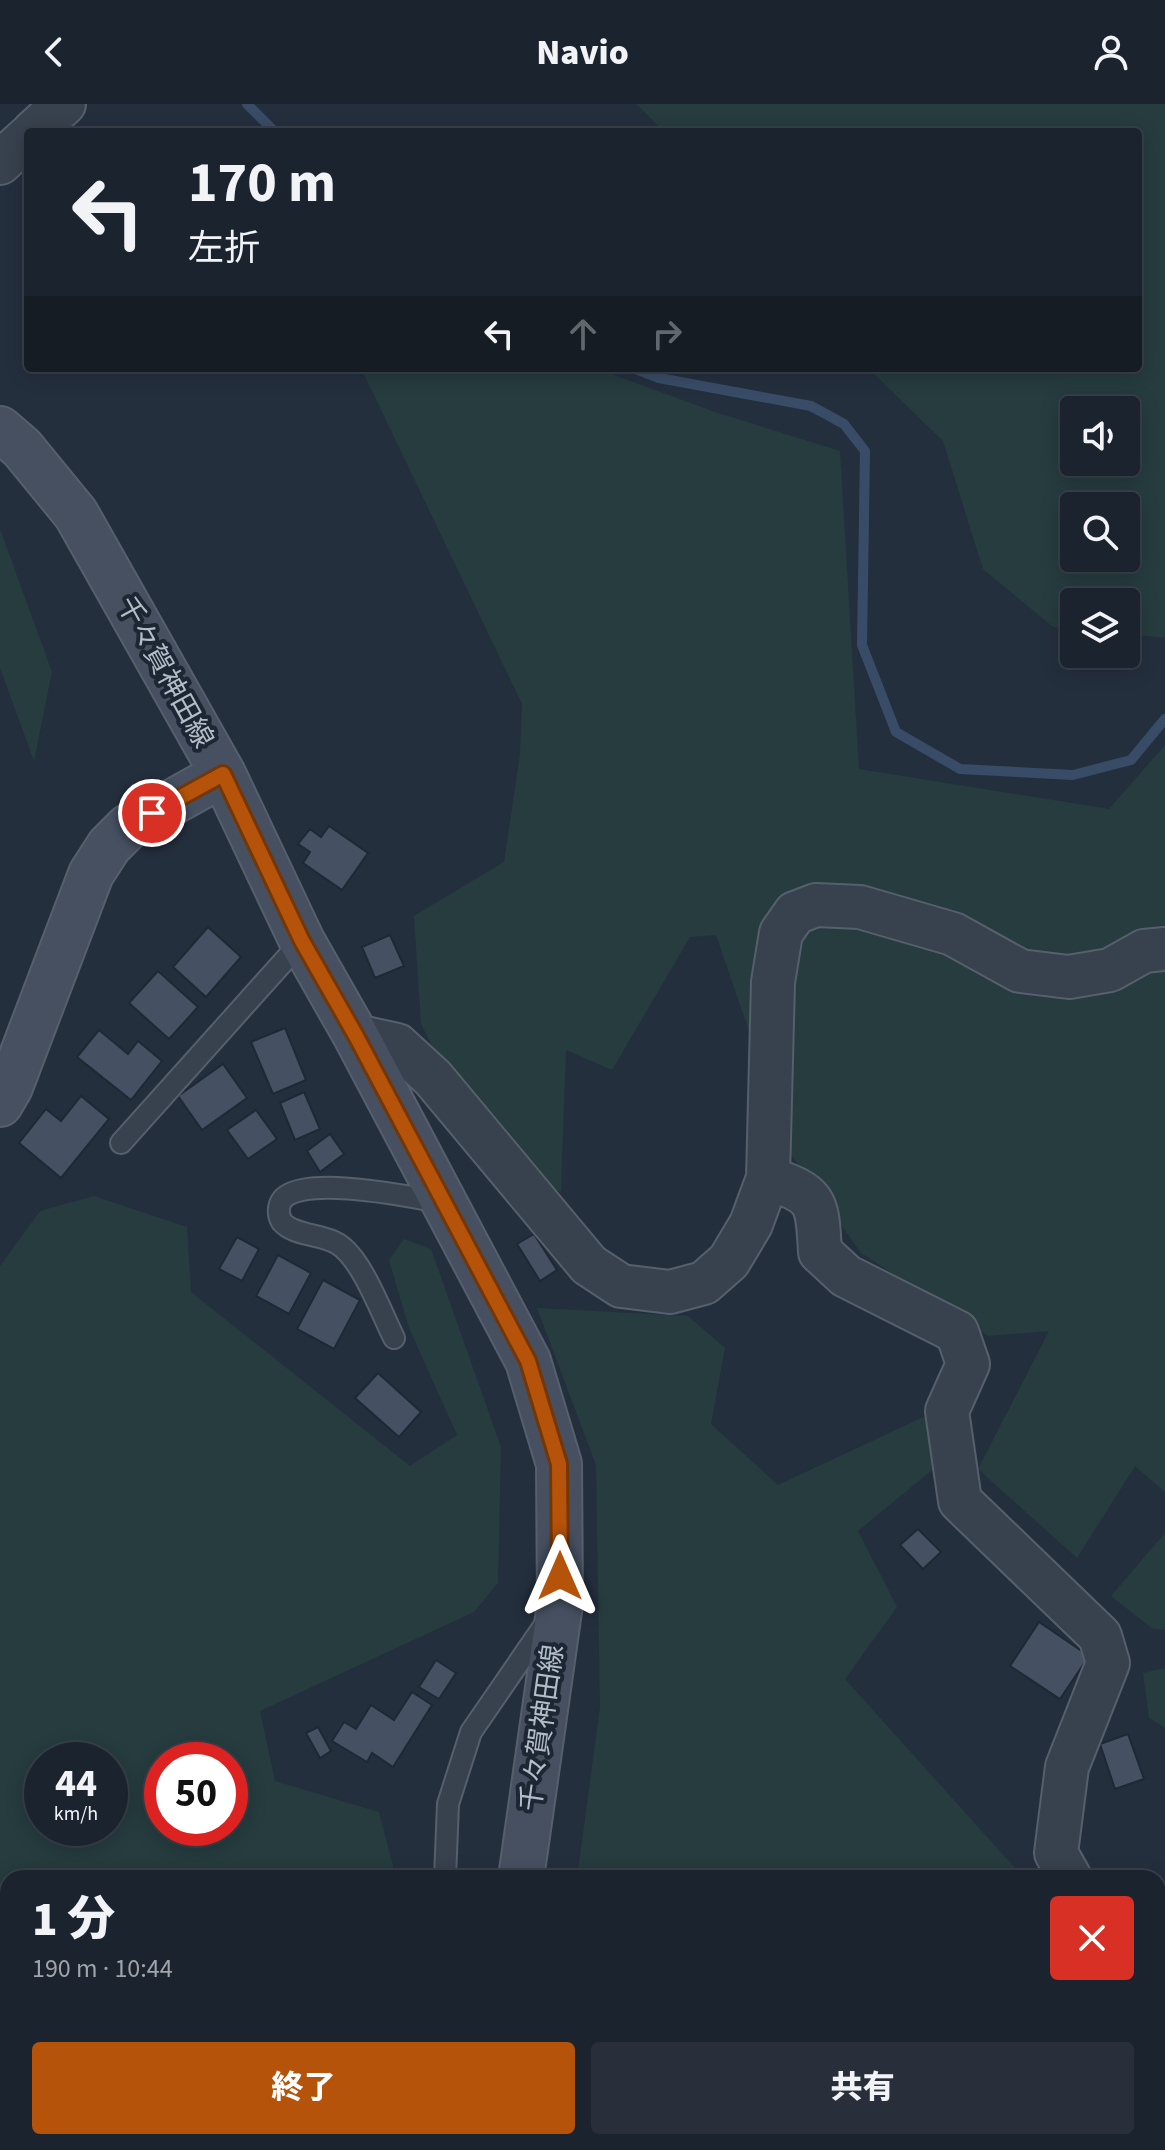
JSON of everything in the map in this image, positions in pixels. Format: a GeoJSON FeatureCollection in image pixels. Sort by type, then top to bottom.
{"type":"FeatureCollection","features":[{"type":"Feature","properties":{"kind":"main road","name":"千々賀神田線"},"geometry":{"type":"LineString","coordinates":[[0,429],[22,448],[76,514],[223,774],[302,941],[356,1036],[528,1361],[559,1464],[560,1604],[522,1870]]}},
{"type":"Feature","properties":{"kind":"main road"},"geometry":{"type":"LineString","coordinates":[[0,1104],[10,1087],[91,874],[109,846],[128,827],[223,774]]}},
{"type":"Feature","properties":{"kind":"street"},"geometry":{"type":"LineString","coordinates":[[37,128],[64,104]]}},
{"type":"Feature","properties":{"kind":"street"},"geometry":{"type":"LineString","coordinates":[[0,163],[24,141]]}},
{"type":"Feature","properties":{"kind":"street"},"geometry":{"type":"LineString","coordinates":[[356,1036],[397,1045],[433,1078],[589,1265],[621,1286],[670,1292],[704,1283],[729,1261],[751,1224],[768,1178],[773,982],[781,933],[795,913],[816,905],[860,907],[953,934],[1020,971],[1069,977],[1110,970],[1144,951],[1165,949]]}},
{"type":"Feature","properties":{"kind":"street"},"geometry":{"type":"LineString","coordinates":[[768,1178],[801,1189],[818,1212],[820,1252],[846,1276],[957,1332],[968,1364],[947,1411],[960,1501],[1100,1636],[1108,1663],[1067,1767],[1056,1853],[1066,1870]]}},
{"type":"Feature","properties":{"kind":"lane"},"geometry":{"type":"LineString","coordinates":[[121,1143],[302,941]]}},
{"type":"Feature","properties":{"kind":"lane"},"geometry":{"type":"LineString","coordinates":[[394,1338],[350,1253],[336,1242],[291,1228],[283,1222],[279,1207],[283,1199],[296,1191],[353,1187],[444,1203]]}},
{"type":"Feature","properties":{"kind":"lane"},"geometry":{"type":"LineString","coordinates":[[445,1870],[448,1804],[471,1732],[560,1604]]}},
{"type":"Feature","properties":{"kind":"green space"},"geometry":{"type":"Polygon","coordinates":[[[637,104],[1165,104],[1165,638],[1140,635],[1140,588],[1060,588],[1060,628],[1053,627],[983,569],[943,441],[872,372],[1142,372],[1142,128],[660,128],[637,104]]]}},
{"type":"Feature","properties":{"kind":"green space"},"geometry":{"type":"Polygon","coordinates":[[[363,372],[606,372],[715,412],[840,451],[859,769],[1109,809],[1165,745],[1165,1492],[1135,1466],[1077,1558],[978,1469],[1049,1331],[988,1336],[861,1253],[792,1156],[716,935],[690,937],[612,1070],[566,1050],[561,1191],[511,1199],[421,1024],[414,916],[504,862],[520,754],[522,704],[363,372]]]}},
{"type":"Feature","properties":{"kind":"green space"},"geometry":{"type":"Polygon","coordinates":[[[0,529],[52,672],[34,761],[0,668],[0,529]]]}},
{"type":"Feature","properties":{"kind":"green space"},"geometry":{"type":"Polygon","coordinates":[[[94,1196],[187,1227],[191,1292],[410,1466],[457,1435],[409,1328],[389,1260],[404,1239],[431,1249],[501,1447],[498,1583],[474,1612],[260,1711],[275,1781],[379,1812],[394,1870],[0,1870],[0,1266],[40,1211],[94,1196]]]}},
{"type":"Feature","properties":{"kind":"green space"},"geometry":{"type":"Polygon","coordinates":[[[537,1308],[688,1316],[725,1348],[711,1424],[778,1485],[932,1413],[943,1461],[858,1531],[897,1607],[845,1679],[1017,1870],[578,1870],[600,1707],[596,1465],[537,1308]]]}},
{"type":"Feature","properties":{"kind":"green space"},"geometry":{"type":"Polygon","coordinates":[[[1165,1533],[1165,1630],[1153,1629],[1111,1596],[1165,1533]]]}},
{"type":"Feature","properties":{"kind":"green space"},"geometry":{"type":"Polygon","coordinates":[[[1165,1668],[1165,1728],[1149,1718],[1143,1673],[1165,1668]]]}},
{"type":"Feature","properties":{"kind":"building"},"geometry":{"type":"Polygon","coordinates":[[[329,826],[368,853],[342,890],[303,863],[310,852],[298,844],[310,829],[321,837],[329,826]]]}},
{"type":"Feature","properties":{"kind":"building"},"geometry":{"type":"Polygon","coordinates":[[[208,927],[241,957],[206,997],[173,967],[208,927]]]}},
{"type":"Feature","properties":{"kind":"building"},"geometry":{"type":"Polygon","coordinates":[[[390,935],[404,966],[375,978],[362,947],[390,935]]]}},
{"type":"Feature","properties":{"kind":"building"},"geometry":{"type":"Polygon","coordinates":[[[158,971],[198,1007],[169,1039],[129,1003],[158,971]]]}},
{"type":"Feature","properties":{"kind":"building"},"geometry":{"type":"Polygon","coordinates":[[[285,1028],[306,1080],[273,1094],[251,1042],[285,1028]]]}},
{"type":"Feature","properties":{"kind":"building"},"geometry":{"type":"Polygon","coordinates":[[[99,1030],[128,1054],[138,1041],[162,1061],[131,1100],[77,1057],[99,1030]]]}},
{"type":"Feature","properties":{"kind":"building"},"geometry":{"type":"Polygon","coordinates":[[[223,1064],[247,1098],[202,1130],[178,1096],[223,1064]]]}},
{"type":"Feature","properties":{"kind":"building"},"geometry":{"type":"Polygon","coordinates":[[[304,1092],[320,1129],[295,1140],[280,1103],[304,1092]]]}},
{"type":"Feature","properties":{"kind":"building"},"geometry":{"type":"Polygon","coordinates":[[[81,1096],[109,1119],[61,1178],[19,1143],[46,1109],[61,1121],[81,1096]]]}},
{"type":"Feature","properties":{"kind":"building"},"geometry":{"type":"Polygon","coordinates":[[[256,1110],[277,1139],[248,1159],[227,1130],[256,1110]]]}},
{"type":"Feature","properties":{"kind":"building"},"geometry":{"type":"Polygon","coordinates":[[[330,1134],[344,1154],[320,1172],[307,1151],[330,1134]]]}},
{"type":"Feature","properties":{"kind":"building"},"geometry":{"type":"Polygon","coordinates":[[[534,1234],[557,1270],[540,1281],[517,1244],[534,1234]]]}},
{"type":"Feature","properties":{"kind":"building"},"geometry":{"type":"Polygon","coordinates":[[[237,1237],[259,1249],[242,1281],[219,1269],[237,1237]]]}},
{"type":"Feature","properties":{"kind":"building"},"geometry":{"type":"Polygon","coordinates":[[[278,1255],[311,1273],[289,1314],[256,1296],[278,1255]]]}},
{"type":"Feature","properties":{"kind":"building"},"geometry":{"type":"Polygon","coordinates":[[[323,1280],[360,1300],[334,1349],[297,1329],[323,1280]]]}},
{"type":"Feature","properties":{"kind":"building"},"geometry":{"type":"Polygon","coordinates":[[[378,1373],[421,1412],[399,1437],[355,1398],[378,1373]]]}},
{"type":"Feature","properties":{"kind":"building"},"geometry":{"type":"Polygon","coordinates":[[[918,1529],[941,1552],[923,1569],[900,1545],[918,1529]]]}},
{"type":"Feature","properties":{"kind":"building"},"geometry":{"type":"Polygon","coordinates":[[[1039,1622],[1089,1656],[1060,1699],[1010,1666],[1039,1622]]]}},
{"type":"Feature","properties":{"kind":"building"},"geometry":{"type":"Polygon","coordinates":[[[436,1660],[456,1673],[439,1699],[419,1687],[436,1660]]]}},
{"type":"Feature","properties":{"kind":"building"},"geometry":{"type":"Polygon","coordinates":[[[412,1692],[432,1705],[393,1767],[372,1753],[367,1762],[332,1741],[344,1722],[356,1729],[371,1705],[394,1720],[412,1692]]]}},
{"type":"Feature","properties":{"kind":"building"},"geometry":{"type":"Polygon","coordinates":[[[318,1727],[331,1751],[320,1758],[306,1733],[318,1727]]]}},
{"type":"Feature","properties":{"kind":"building"},"geometry":{"type":"Polygon","coordinates":[[[1128,1734],[1144,1779],[1115,1789],[1100,1744],[1128,1734]]]}},
{"type":"Feature","properties":{"kind":"waterway"},"geometry":{"type":"LineString","coordinates":[[247,104],[271,128]]}},
{"type":"Feature","properties":{"kind":"waterway"},"geometry":{"type":"LineString","coordinates":[[643,372],[659,378],[811,406],[844,424],[865,451],[862,645],[896,732],[960,769],[1073,775],[1131,760],[1165,719]]}},
{"type":"Feature","properties":{"kind":"route"},"geometry":{"type":"LineString","coordinates":[[152,813],[223,774],[302,941],[356,1036],[528,1361],[559,1464],[560,1576]]}}]}
